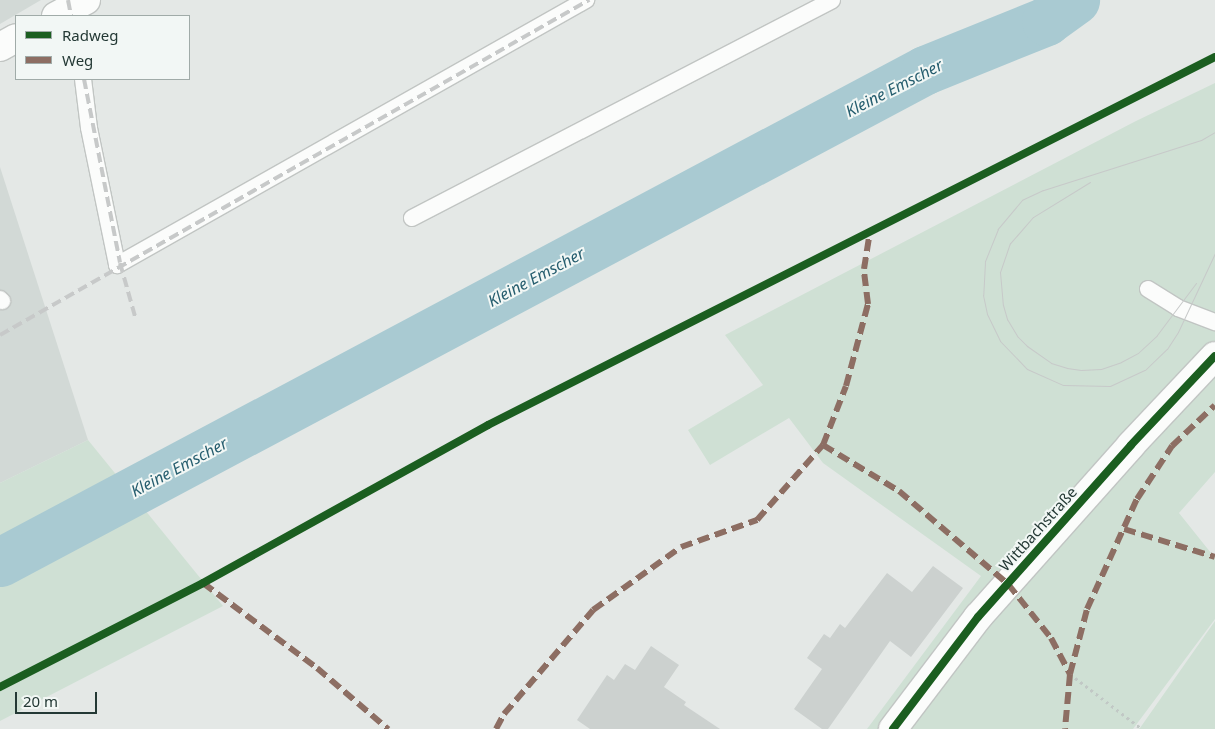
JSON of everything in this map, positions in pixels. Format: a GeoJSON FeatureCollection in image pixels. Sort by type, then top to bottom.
{"type":"FeatureCollection","features":[{"type":"Feature","properties":{"kind":"street"},"geometry":{"type":"LineString","coordinates":[[0,47],[15,39]]}},
{"type":"Feature","properties":{"kind":"street","name":"Wittbachstraße"},"geometry":{"type":"LineString","coordinates":[[893,729],[978,617],[1131,445],[1215,356]]}},
{"type":"Feature","properties":{"kind":"lane"},"geometry":{"type":"LineString","coordinates":[[83,80],[89,128],[117,265],[586,0]]}},
{"type":"Feature","properties":{"kind":"lane"},"geometry":{"type":"LineString","coordinates":[[412,218],[832,0]]}},
{"type":"Feature","properties":{"kind":"lane"},"geometry":{"type":"LineString","coordinates":[[1148,289],[1178,308],[1215,322]]}},
{"type":"Feature","properties":{"kind":"path"},"geometry":{"type":"LineString","coordinates":[[1070,674],[1142,729]]}},
{"type":"Feature","properties":{"kind":"shaded area"},"geometry":{"type":"Polygon","coordinates":[[[0,0],[41,0],[15,15],[0,24],[0,0]]]}},
{"type":"Feature","properties":{"kind":"shaded area"},"geometry":{"type":"Polygon","coordinates":[[[0,167],[88,440],[0,483],[0,167]]]}},
{"type":"Feature","properties":{"kind":"green space"},"geometry":{"type":"Polygon","coordinates":[[[1215,83],[1215,472],[1179,513],[1215,558],[1215,619],[1133,729],[867,729],[981,576],[823,463],[789,418],[710,465],[688,430],[763,385],[725,335],[1136,121],[1215,83]]]}},
{"type":"Feature","properties":{"kind":"green space"},"geometry":{"type":"Polygon","coordinates":[[[88,440],[223,606],[0,721],[0,483],[88,440]]]}},
{"type":"Feature","properties":{"kind":"green space"},"geometry":{"type":"Polygon","coordinates":[[[1215,621],[1215,729],[1138,729],[1140,728],[1215,621]]]}},
{"type":"Feature","properties":{"kind":"building"},"geometry":{"type":"Polygon","coordinates":[[[933,566],[963,588],[911,657],[890,641],[828,729],[822,729],[794,709],[822,669],[807,658],[824,634],[830,638],[840,624],[845,628],[887,573],[912,592],[933,566]]]}},
{"type":"Feature","properties":{"kind":"building"},"geometry":{"type":"Polygon","coordinates":[[[651,646],[679,665],[664,687],[686,702],[684,705],[720,729],[590,729],[577,720],[607,675],[614,680],[625,664],[635,670],[651,646]]]}},
{"type":"Feature","properties":{"kind":"waterway","name":"Kleine Emscher"},"geometry":{"type":"LineString","coordinates":[[0,562],[925,70],[1046,21],[1075,0]]}},
{"type":"Feature","properties":{"kind":"tram line"},"geometry":{"type":"LineString","coordinates":[[1215,132],[1201,140],[1043,190],[1022,200],[998,229],[985,262],[983,295],[987,314],[1000,341],[1027,369],[1063,385],[1110,386],[1145,370],[1167,349],[1178,332],[1215,253]]}},
{"type":"Feature","properties":{"kind":"tram line"},"geometry":{"type":"LineString","coordinates":[[1090,182],[1033,217],[1010,243],[1000,272],[1003,305],[1007,319],[1018,337],[1027,346],[1051,363],[1067,368],[1081,370],[1101,369],[1121,362],[1138,353],[1157,335],[1196,283]]}},
{"type":"Feature","properties":{"kind":"railway"},"geometry":{"type":"LineString","coordinates":[[68,0],[71,15]]}},
{"type":"Feature","properties":{"kind":"railway"},"geometry":{"type":"LineString","coordinates":[[0,335],[589,0]]}},
{"type":"Feature","properties":{"kind":"railway"},"geometry":{"type":"LineString","coordinates":[[84,80],[120,263],[136,320]]}},
{"type":"Feature","properties":{"kind":"marked path"},"geometry":{"type":"LineString","coordinates":[[496,729],[504,714],[593,610],[681,547],[757,520],[823,445],[846,386],[868,304],[864,269],[870,233]]}},
{"type":"Feature","properties":{"kind":"marked path"},"geometry":{"type":"LineString","coordinates":[[1070,674],[1087,609],[1137,499],[1172,446],[1215,405]]}},
{"type":"Feature","properties":{"kind":"marked path"},"geometry":{"type":"LineString","coordinates":[[823,445],[899,491],[1008,584],[1051,638],[1070,674],[1065,729]]}},
{"type":"Feature","properties":{"kind":"marked path"},"geometry":{"type":"LineString","coordinates":[[1124,529],[1215,557]]}},
{"type":"Feature","properties":{"kind":"marked path"},"geometry":{"type":"LineString","coordinates":[[203,583],[317,668],[388,729]]}},
{"type":"Feature","properties":{"kind":"cycle path"},"geometry":{"type":"LineString","coordinates":[[0,687],[203,583],[488,425],[1215,57]]}},
{"type":"Feature","properties":{"kind":"cycle path"},"geometry":{"type":"LineString","coordinates":[[893,729],[978,617],[1131,445],[1215,356]]}}]}
